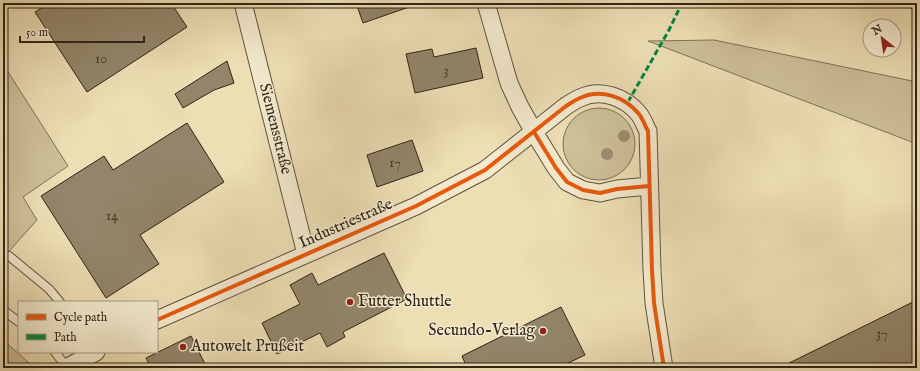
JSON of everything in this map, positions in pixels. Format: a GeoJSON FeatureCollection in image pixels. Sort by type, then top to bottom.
{"type":"FeatureCollection","features":[{"type":"Feature","properties":{"kind":"street","name":"Siemensstraße"},"geometry":{"type":"LineString","coordinates":[[243,3],[306,254]]}},
{"type":"Feature","properties":{"kind":"street"},"geometry":{"type":"LineString","coordinates":[[486,3],[508,83],[534,132],[556,168],[567,182],[583,190],[600,193],[649,186]]}},
{"type":"Feature","properties":{"kind":"street","name":"Industriestraße"},"geometry":{"type":"LineString","coordinates":[[158,320],[416,206],[485,170],[566,106],[580,97],[596,94],[613,95],[628,102],[640,115],[648,131],[654,303],[664,368]]}},
{"type":"Feature","properties":{"kind":"street"},"geometry":{"type":"LineString","coordinates":[[66,368],[94,353]]}},
{"type":"Feature","properties":{"kind":"lane"},"geometry":{"type":"LineString","coordinates":[[9,256],[49,289],[59,301]]}},
{"type":"Feature","properties":{"kind":"lane"},"geometry":{"type":"LineString","coordinates":[[3,310],[18,321]]}},
{"type":"Feature","properties":{"kind":"lane"},"geometry":{"type":"LineString","coordinates":[[56,353],[66,368]]}},
{"type":"Feature","properties":{"kind":"shaded area"},"geometry":{"type":"Polygon","coordinates":[[[714,40],[917,82],[917,144],[648,41],[714,40]]]}},
{"type":"Feature","properties":{"kind":"shaded area"},"geometry":{"type":"Polygon","coordinates":[[[3,64],[68,166],[23,197],[37,220],[3,258],[3,64]]]}},
{"type":"Feature","properties":{"kind":"shaded area"},"geometry":{"type":"Polygon","coordinates":[[[592,108],[606,108],[613,110],[625,118],[633,130],[635,144],[633,158],[625,170],[613,178],[606,180],[592,180],[585,178],[573,170],[565,158],[563,151],[563,137],[565,130],[573,118],[585,110],[592,108]]]}},
{"type":"Feature","properties":{"kind":"shaded area"},"geometry":{"type":"Polygon","coordinates":[[[3,340],[29,363],[20,368],[3,368],[3,340]]]}},
{"type":"Feature","properties":{"kind":"building"},"geometry":{"type":"Polygon","coordinates":[[[49,3],[171,3],[187,27],[87,92],[35,12],[49,3]]]}},
{"type":"Feature","properties":{"kind":"building"},"geometry":{"type":"Polygon","coordinates":[[[356,3],[414,3],[415,5],[363,23],[356,3]]]}},
{"type":"Feature","properties":{"kind":"building"},"geometry":{"type":"Polygon","coordinates":[[[476,48],[483,78],[415,93],[406,54],[432,49],[434,57],[476,48]]]}},
{"type":"Feature","properties":{"kind":"building"},"geometry":{"type":"Polygon","coordinates":[[[227,61],[234,83],[214,90],[183,108],[175,94],[227,61]]]}},
{"type":"Feature","properties":{"kind":"building"},"geometry":{"type":"Polygon","coordinates":[[[187,123],[224,182],[140,235],[159,264],[106,298],[41,196],[104,156],[113,170],[187,123]]]}},
{"type":"Feature","properties":{"kind":"building"},"geometry":{"type":"Polygon","coordinates":[[[412,140],[423,171],[377,187],[367,155],[412,140]]]}},
{"type":"Feature","properties":{"kind":"building","name":"Futter Shuttle"},"geometry":{"type":"Polygon","coordinates":[[[384,253],[407,299],[343,332],[345,337],[327,347],[320,333],[277,354],[262,323],[300,304],[290,285],[312,273],[318,285],[384,253]]]}},
{"type":"Feature","properties":{"kind":"building"},"geometry":{"type":"Polygon","coordinates":[[[917,300],[917,368],[779,368],[917,300]]]}},
{"type":"Feature","properties":{"kind":"building","name":"Secundo-Verlag"},"geometry":{"type":"Polygon","coordinates":[[[561,307],[585,355],[558,368],[467,368],[462,356],[561,307]]]}},
{"type":"Feature","properties":{"kind":"building","name":"Autowelt Prußeit"},"geometry":{"type":"Polygon","coordinates":[[[191,336],[207,368],[151,368],[146,358],[191,336]]]}},
{"type":"Feature","properties":{"kind":"marked path"},"geometry":{"type":"LineString","coordinates":[[628,102],[669,30],[682,3]]}},
{"type":"Feature","properties":{"kind":"marked path"},"geometry":{"type":"LineString","coordinates":[[893,3],[917,9]]}},
{"type":"Feature","properties":{"kind":"cycle path"},"geometry":{"type":"LineString","coordinates":[[158,320],[416,206],[485,170],[566,106],[588,95],[604,94],[620,99],[633,108],[640,116],[648,131],[654,303],[664,368]]}},
{"type":"Feature","properties":{"kind":"cycle path"},"geometry":{"type":"LineString","coordinates":[[534,132],[556,168],[567,182],[583,190],[600,193],[617,189],[649,186]]}},
{"type":"Feature","properties":{"kind":"place","name":"Futter Shuttle"},"geometry":{"type":"Point","coordinates":[350,302]}},
{"type":"Feature","properties":{"kind":"place","name":"Secundo-Verlag"},"geometry":{"type":"Point","coordinates":[543,331]}},
{"type":"Feature","properties":{"kind":"place","name":"Autowelt Prußeit"},"geometry":{"type":"Point","coordinates":[183,347]}}]}
